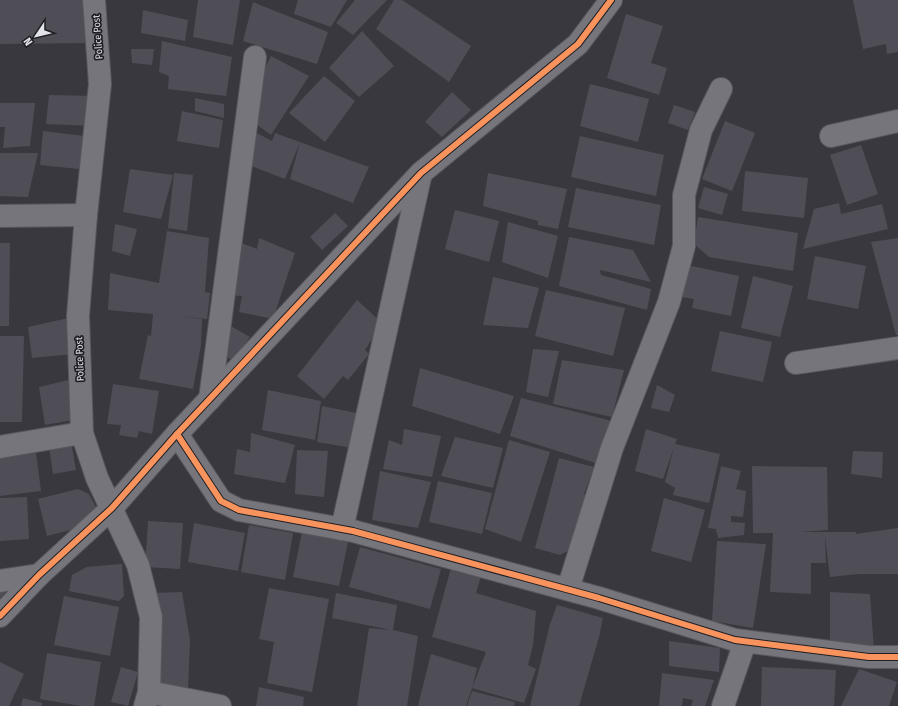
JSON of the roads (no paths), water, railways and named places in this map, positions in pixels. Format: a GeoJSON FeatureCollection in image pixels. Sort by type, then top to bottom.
{"type":"FeatureCollection","features":[{"type":"Feature","properties":{"kind":"street","name":"Police Post"},"geometry":{"type":"LineString","coordinates":[[94,0],[100,84],[86,215],[78,316],[82,433],[97,478],[138,565],[151,617],[147,699]]}},
{"type":"Feature","properties":{"kind":"street"},"geometry":{"type":"LineString","coordinates":[[0,616],[39,574],[112,508],[177,434],[421,173],[578,44],[611,0]]}},
{"type":"Feature","properties":{"kind":"street"},"geometry":{"type":"LineString","coordinates":[[210,399],[255,57]]}},
{"type":"Feature","properties":{"kind":"street"},"geometry":{"type":"LineString","coordinates":[[568,590],[612,448],[669,302],[684,246],[684,195],[701,130],[721,89]]}},
{"type":"Feature","properties":{"kind":"street"},"geometry":{"type":"LineString","coordinates":[[832,136],[898,121]]}},
{"type":"Feature","properties":{"kind":"street"},"geometry":{"type":"LineString","coordinates":[[342,529],[421,173]]}},
{"type":"Feature","properties":{"kind":"street"},"geometry":{"type":"LineString","coordinates":[[0,216],[86,215]]}},
{"type":"Feature","properties":{"kind":"street"},"geometry":{"type":"LineString","coordinates":[[796,363],[898,348]]}},
{"type":"Feature","properties":{"kind":"street"},"geometry":{"type":"LineString","coordinates":[[0,447],[82,433]]}},
{"type":"Feature","properties":{"kind":"street"},"geometry":{"type":"LineString","coordinates":[[177,434],[221,501],[239,510],[342,529],[599,598],[735,640],[869,657],[898,658]]}},
{"type":"Feature","properties":{"kind":"street"},"geometry":{"type":"LineString","coordinates":[[0,581],[39,574]]}},
{"type":"Feature","properties":{"kind":"street"},"geometry":{"type":"LineString","coordinates":[[722,706],[745,642]]}},
{"type":"Feature","properties":{"kind":"street"},"geometry":{"type":"LineString","coordinates":[[147,699],[220,706]]}}]}
